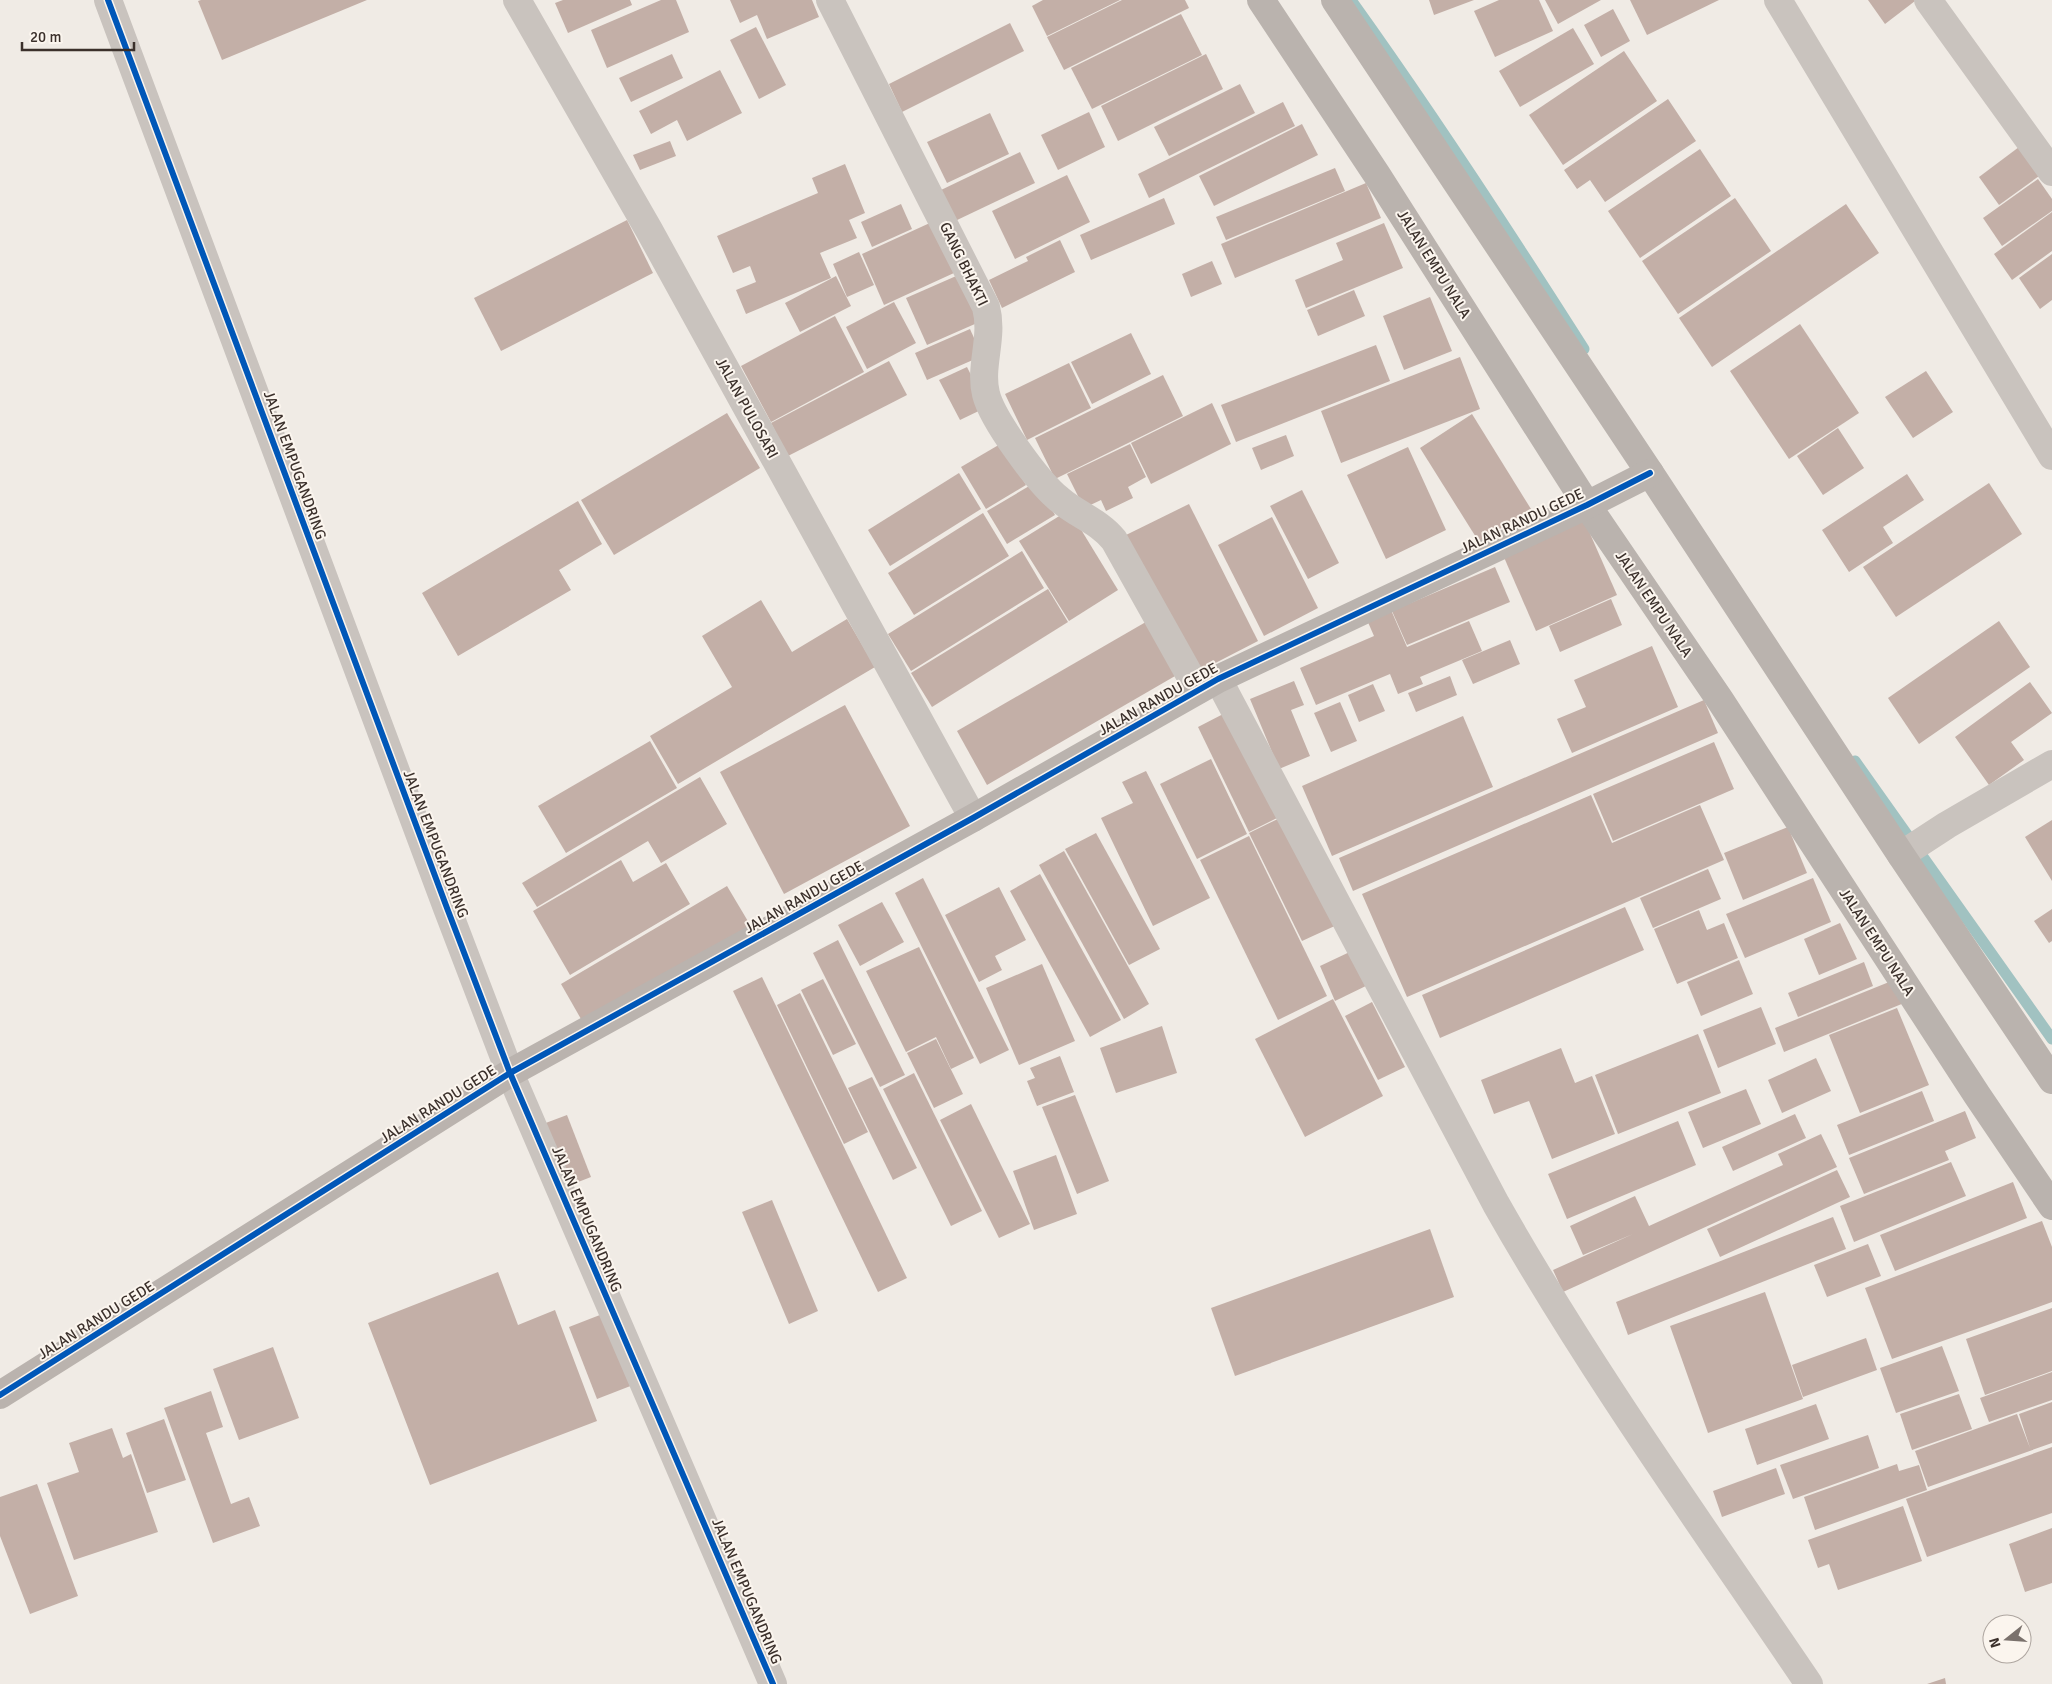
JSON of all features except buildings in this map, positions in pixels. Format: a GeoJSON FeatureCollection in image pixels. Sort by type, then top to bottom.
{"type":"FeatureCollection","features":[{"type":"Feature","properties":{"kind":"main road","name":"JALAN EMPU NALA"},"geometry":{"type":"LineString","coordinates":[[1261,0],[1378,175],[1587,505],[1720,700],[1977,1095],[2052,1206]]}},
{"type":"Feature","properties":{"kind":"main road"},"geometry":{"type":"LineString","coordinates":[[1335,0],[2052,1080]]}},
{"type":"Feature","properties":{"kind":"main road","name":"JALAN RANDU GEDE"},"geometry":{"type":"LineString","coordinates":[[0,1395],[527,1065],[973,818],[1208,685],[1587,505],[1650,473]]}},
{"type":"Feature","properties":{"kind":"street","name":"JALAN EMPUGANDRING"},"geometry":{"type":"LineString","coordinates":[[108,0],[447,908],[527,1065],[773,1684]]}},
{"type":"Feature","properties":{"kind":"street","name":"JALAN PULOSARI"},"geometry":{"type":"LineString","coordinates":[[517,0],[649,230],[973,818]]}},
{"type":"Feature","properties":{"kind":"street","name":"GANG BHAKTI"},"geometry":{"type":"LineString","coordinates":[[830,0],[986,307],[990,329],[984,377],[985,392],[997,420],[1050,491],[1065,504],[1099,525],[1114,540],[1208,685],[1535,1273],[1584,1350],[1808,1684]]}},
{"type":"Feature","properties":{"kind":"street"},"geometry":{"type":"LineString","coordinates":[[1778,0],[2052,456]]}},
{"type":"Feature","properties":{"kind":"street"},"geometry":{"type":"LineString","coordinates":[[1928,0],[2052,172]]}},
{"type":"Feature","properties":{"kind":"street"},"geometry":{"type":"LineString","coordinates":[[1901,855],[1934,833],[2052,764]]}},
{"type":"Feature","properties":{"kind":"waterway"},"geometry":{"type":"LineString","coordinates":[[1351,0],[1470,173],[1584,349]]}},
{"type":"Feature","properties":{"kind":"waterway"},"geometry":{"type":"LineString","coordinates":[[1855,761],[2052,1039]]}},
{"type":"Feature","properties":{"kind":"cycle path"},"geometry":{"type":"LineString","coordinates":[[108,0],[510,1073],[773,1684]]}},
{"type":"Feature","properties":{"kind":"cycle path"},"geometry":{"type":"LineString","coordinates":[[0,1395],[510,1073],[973,818],[1218,679],[1587,505],[1650,473]]}}]}
